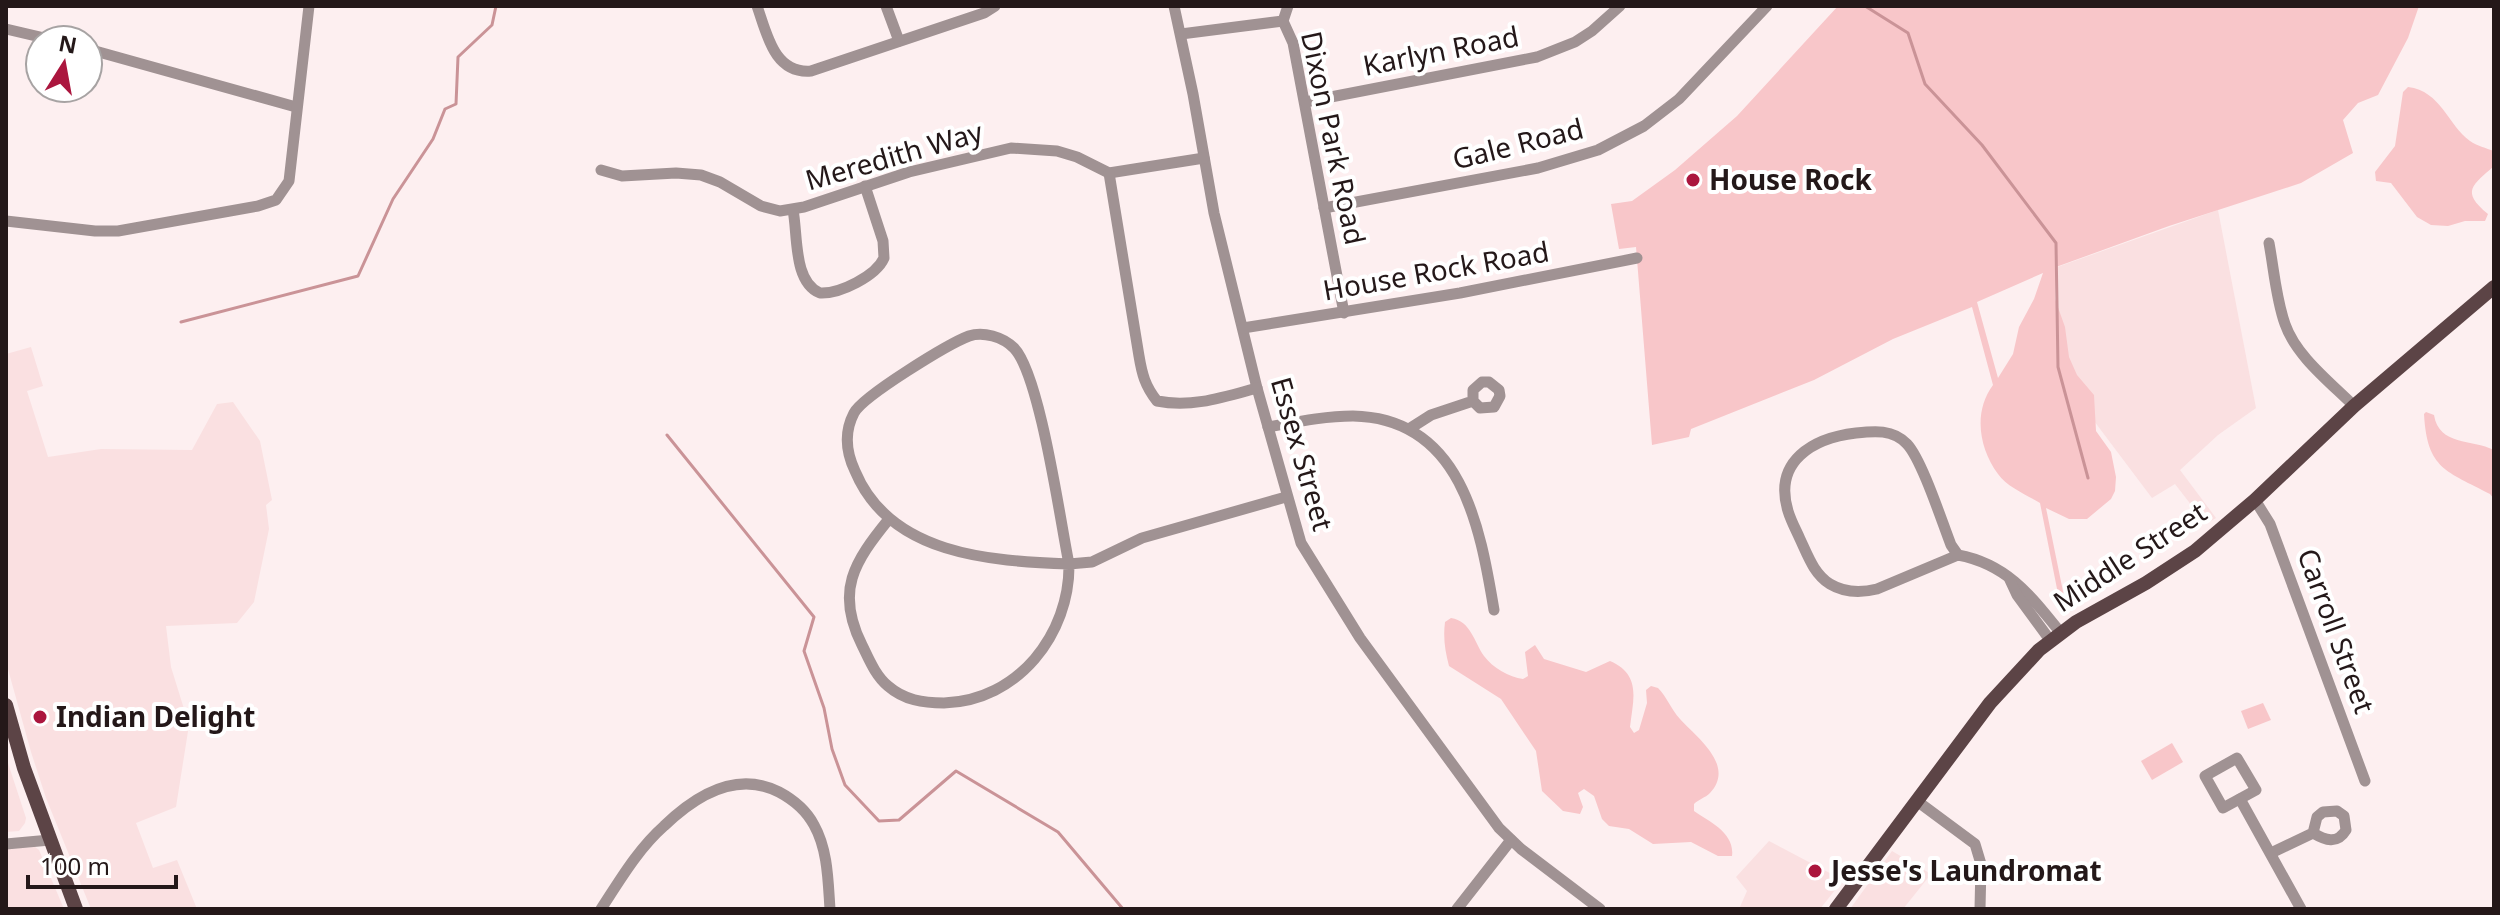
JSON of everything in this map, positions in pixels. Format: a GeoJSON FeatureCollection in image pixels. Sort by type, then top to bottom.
{"type":"FeatureCollection","features":[{"type":"Feature","properties":{"kind":"main road","name":"Middle Street"},"geometry":{"type":"LineString","coordinates":[[1836,909],[2009,681],[2055,636],[2184,559],[2255,500],[2354,406],[2494,287]]}},
{"type":"Feature","properties":{"kind":"main road"},"geometry":{"type":"LineString","coordinates":[[6,705],[24,768],[76,909]]}},
{"type":"Feature","properties":{"kind":"street"},"geometry":{"type":"LineString","coordinates":[[6,221],[118,231],[276,200],[289,181],[309,6]]}},
{"type":"Feature","properties":{"kind":"street"},"geometry":{"type":"LineString","coordinates":[[757,6],[773,51],[789,67],[801,72],[984,13],[995,6]]}},
{"type":"Feature","properties":{"kind":"street"},"geometry":{"type":"LineString","coordinates":[[886,6],[899,41]]}},
{"type":"Feature","properties":{"kind":"street","name":"Essex Street"},"geometry":{"type":"LineString","coordinates":[[1174,6],[1214,213],[1257,388],[1301,543],[1344,614],[1494,821],[1511,840],[1600,909]]}},
{"type":"Feature","properties":{"kind":"street"},"geometry":{"type":"LineString","coordinates":[[1181,34],[1283,21],[1288,6]]}},
{"type":"Feature","properties":{"kind":"street","name":"Karlyn Road"},"geometry":{"type":"LineString","coordinates":[[1305,102],[1537,57],[1583,37],[1620,6]]}},
{"type":"Feature","properties":{"kind":"street","name":"Gale Road"},"geometry":{"type":"LineString","coordinates":[[1324,208],[1538,168],[1598,150],[1644,126],[1671,106],[1766,6]]}},
{"type":"Feature","properties":{"kind":"street","name":"Dixon Park Road"},"geometry":{"type":"LineString","coordinates":[[1283,21],[1293,43],[1344,313]]}},
{"type":"Feature","properties":{"kind":"street"},"geometry":{"type":"LineString","coordinates":[[104,53],[296,107]]}},
{"type":"Feature","properties":{"kind":"street","name":"Meredith Way"},"geometry":{"type":"LineString","coordinates":[[601,170],[622,176],[701,175],[720,182],[761,206],[780,211],[793,210],[955,160],[1011,148],[1057,151],[1109,173]]}},
{"type":"Feature","properties":{"kind":"street"},"geometry":{"type":"LineString","coordinates":[[1204,158],[1109,173],[1144,382],[1157,401],[1180,406],[1257,388]]}},
{"type":"Feature","properties":{"kind":"street"},"geometry":{"type":"LineString","coordinates":[[793,210],[804,279],[820,293],[837,291],[873,272],[884,258],[883,241],[865,186]]}},
{"type":"Feature","properties":{"kind":"street"},"geometry":{"type":"LineString","coordinates":[[2269,243],[2280,304],[2289,333],[2300,350],[2354,406]]}},
{"type":"Feature","properties":{"kind":"street","name":"House Rock Road"},"geometry":{"type":"LineString","coordinates":[[1243,328],[1344,313],[1637,258]]}},
{"type":"Feature","properties":{"kind":"street"},"geometry":{"type":"LineString","coordinates":[[889,519],[873,538],[853,572],[848,596],[856,632],[875,671],[902,696],[918,702],[956,702],[980,697],[1029,666],[1056,627],[1067,592],[1069,564],[1035,392],[1014,348],[984,334],[969,336],[870,395],[856,409],[849,423],[846,446],[860,483],[872,502],[889,519],[934,544],[963,553],[990,559],[1069,564],[1092,562],[1142,538],[1286,497]]}},
{"type":"Feature","properties":{"kind":"street"},"geometry":{"type":"LineString","coordinates":[[1409,429],[1431,415],[1473,401]]}},
{"type":"Feature","properties":{"kind":"street"},"geometry":{"type":"LineString","coordinates":[[1268,427],[1352,416],[1382,419],[1409,429],[1433,447],[1463,490],[1478,527],[1494,610]]}},
{"type":"Feature","properties":{"kind":"street"},"geometry":{"type":"LineString","coordinates":[[1958,555],[1912,451],[1899,438],[1873,431],[1828,437],[1808,448],[1790,470],[1785,498],[1788,512],[1815,570],[1828,583],[1839,589],[1865,592],[1958,555],[1990,564],[2010,579],[2017,595],[2055,636]]}},
{"type":"Feature","properties":{"kind":"street","name":"Carroll Street"},"geometry":{"type":"LineString","coordinates":[[2255,500],[2270,524],[2365,781]]}},
{"type":"Feature","properties":{"kind":"street"},"geometry":{"type":"LineString","coordinates":[[2237,758],[2256,790],[2240,799],[2223,808],[2205,776],[2237,758]]}},
{"type":"Feature","properties":{"kind":"street"},"geometry":{"type":"LineString","coordinates":[[601,909],[641,851],[663,826],[708,794],[723,786],[743,783],[775,790],[799,804],[805,812],[824,851],[830,909]]}},
{"type":"Feature","properties":{"kind":"street"},"geometry":{"type":"LineString","coordinates":[[2240,799],[2301,909]]}},
{"type":"Feature","properties":{"kind":"street"},"geometry":{"type":"LineString","coordinates":[[1917,801],[1969,838],[1978,849],[1981,864],[1980,909]]}},
{"type":"Feature","properties":{"kind":"street"},"geometry":{"type":"LineString","coordinates":[[2271,853],[2313,833]]}},
{"type":"Feature","properties":{"kind":"street"},"geometry":{"type":"LineString","coordinates":[[6,844],[50,840]]}},
{"type":"Feature","properties":{"kind":"street"},"geometry":{"type":"LineString","coordinates":[[1457,909],[1511,840]]}},
{"type":"Feature","properties":{"kind":"shaded area"},"geometry":{"type":"Polygon","coordinates":[[[1838,6],[2419,6],[2408,38],[2378,95],[2358,103],[2343,120],[2353,153],[2301,183],[2056,267],[2055,299],[2065,327],[2069,357],[2077,375],[2094,395],[2096,431],[2111,452],[2116,477],[2111,499],[2087,519],[2069,519],[2046,508],[2067,611],[2062,614],[2040,503],[2002,479],[1986,453],[1981,418],[1993,385],[1972,307],[1893,339],[1814,380],[1691,429],[1689,437],[1652,445],[1636,247],[1619,249],[1611,204],[1632,201],[1675,170],[1737,116],[1838,6]],[[2043,273],[1977,302],[1998,378],[2013,354],[2019,327],[2043,273]]]}},
{"type":"Feature","properties":{"kind":"shaded area"},"geometry":{"type":"Polygon","coordinates":[[[2408,87],[2429,95],[2470,141],[2494,151],[2494,166],[2475,183],[2472,194],[2488,214],[2485,221],[2431,225],[2417,217],[2391,183],[2376,181],[2375,172],[2395,146],[2403,92],[2408,87]]]}},
{"type":"Feature","properties":{"kind":"shaded area"},"geometry":{"type":"Polygon","coordinates":[[[2218,210],[2256,408],[2218,435],[2180,470],[2216,518],[2206,524],[2175,484],[2152,498],[2058,373],[2046,271],[2218,210]]]}},
{"type":"Feature","properties":{"kind":"shaded area"},"geometry":{"type":"Polygon","coordinates":[[[31,347],[43,386],[27,391],[48,457],[101,449],[192,450],[217,404],[233,402],[260,441],[272,500],[266,505],[269,529],[254,602],[237,623],[166,626],[171,667],[189,725],[176,807],[136,823],[153,868],[177,860],[197,909],[91,909],[46,798],[31,752],[6,662],[6,354],[31,347]]]}},
{"type":"Feature","properties":{"kind":"shaded area"},"geometry":{"type":"Polygon","coordinates":[[[2426,412],[2434,415],[2437,425],[2449,437],[2494,450],[2494,499],[2451,473],[2435,458],[2426,433],[2426,412]]]}},
{"type":"Feature","properties":{"kind":"shaded area"},"geometry":{"type":"Polygon","coordinates":[[[1451,618],[1468,628],[1492,664],[1518,678],[1528,676],[1525,652],[1535,645],[1544,659],[1586,672],[1610,661],[1620,667],[1627,673],[1633,689],[1630,727],[1634,733],[1639,730],[1647,703],[1646,690],[1651,686],[1658,688],[1716,762],[1719,772],[1717,783],[1710,793],[1694,804],[1694,811],[1726,835],[1732,856],[1718,856],[1691,842],[1653,844],[1629,829],[1609,826],[1602,819],[1594,796],[1584,789],[1578,793],[1583,807],[1580,814],[1563,811],[1542,791],[1536,751],[1501,699],[1449,666],[1444,628],[1445,622],[1451,618]]]}},
{"type":"Feature","properties":{"kind":"shaded area"},"geometry":{"type":"Polygon","coordinates":[[[2263,703],[2271,720],[2248,729],[2241,711],[2263,703]]]}},
{"type":"Feature","properties":{"kind":"shaded area"},"geometry":{"type":"Polygon","coordinates":[[[2172,743],[2183,762],[2152,780],[2141,761],[2172,743]]]}},
{"type":"Feature","properties":{"kind":"shaded area"},"geometry":{"type":"Polygon","coordinates":[[[6,757],[26,818],[19,831],[6,832],[6,757]]]}},
{"type":"Feature","properties":{"kind":"shaded area"},"geometry":{"type":"Polygon","coordinates":[[[1769,841],[1843,880],[1820,909],[1739,909],[1747,891],[1736,877],[1769,841]]]}},
{"type":"Feature","properties":{"kind":"shaded area"},"geometry":{"type":"Polygon","coordinates":[[[35,847],[64,909],[6,909],[6,849],[35,847]]]}},
{"type":"Feature","properties":{"kind":"shaded area"},"geometry":{"type":"Polygon","coordinates":[[[1892,851],[1931,874],[1903,909],[1850,909],[1892,851]]]}},
{"type":"Feature","properties":{"kind":"waterway"},"geometry":{"type":"LineString","coordinates":[[181,322],[358,276],[393,199],[433,139],[445,109],[456,104],[458,57],[492,25],[496,6]]}},
{"type":"Feature","properties":{"kind":"waterway"},"geometry":{"type":"LineString","coordinates":[[1865,6],[1908,33],[1925,84],[1982,145],[2056,243],[2058,367],[2088,478]]}},
{"type":"Feature","properties":{"kind":"waterway"},"geometry":{"type":"LineString","coordinates":[[667,435],[814,617],[804,651],[824,708],[832,749],[845,785],[879,821],[899,820],[956,771],[1058,832],[1123,909]]}},
{"type":"Feature","properties":{"kind":"place","name":"House Rock"},"geometry":{"type":"Point","coordinates":[1693,180]}},
{"type":"Feature","properties":{"kind":"place","name":"Indian Delight"},"geometry":{"type":"Point","coordinates":[40,717]}},
{"type":"Feature","properties":{"kind":"place","name":"Jesse's Laundromat"},"geometry":{"type":"Point","coordinates":[1815,871]}}]}
